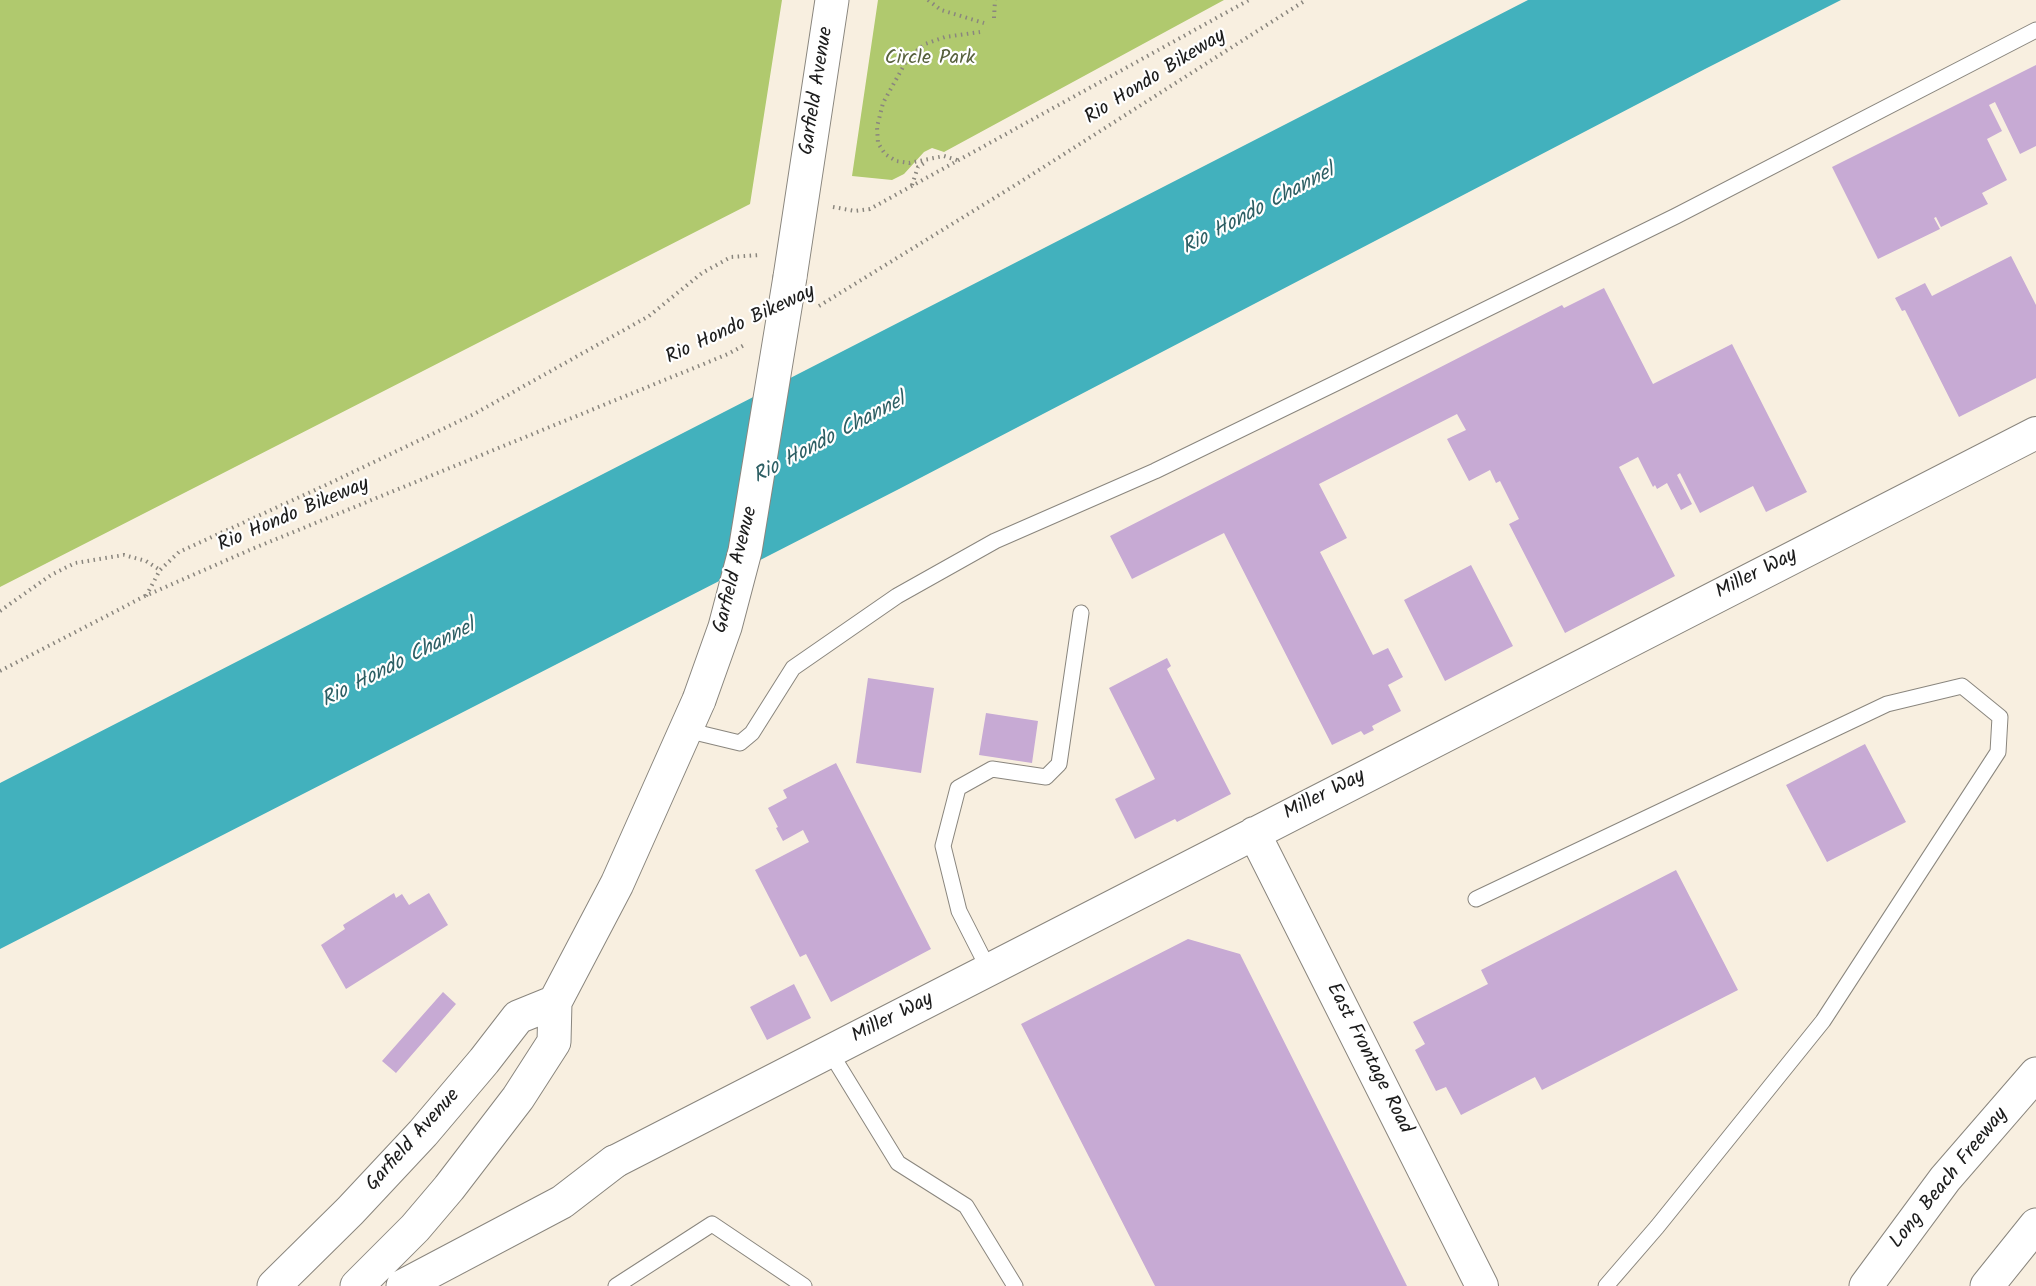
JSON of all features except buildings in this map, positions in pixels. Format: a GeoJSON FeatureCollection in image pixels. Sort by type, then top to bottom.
{"type":"FeatureCollection","features":[{"type":"Feature","properties":{"kind":"main road","name":"Garfield Avenue"},"geometry":{"type":"LineString","coordinates":[[357,1286],[415,1228],[449,1188],[518,1098],[554,1042],[555,1002],[617,884],[699,700],[722,635],[745,551],[792,265],[832,0]]}},
{"type":"Feature","properties":{"kind":"main road","name":"Garfield Avenue"},"geometry":{"type":"LineString","coordinates":[[274,1286],[350,1211],[423,1133],[518,1017],[555,1002]]}},
{"type":"Feature","properties":{"kind":"main road","name":"Long Beach Freeway"},"geometry":{"type":"LineString","coordinates":[[1866,1286],[1945,1179],[2036,1074]]}},
{"type":"Feature","properties":{"kind":"main road"},"geometry":{"type":"LineString","coordinates":[[403,1286],[562,1202],[614,1162]]}},
{"type":"Feature","properties":{"kind":"main road"},"geometry":{"type":"LineString","coordinates":[[1987,1286],[2036,1225]]}},
{"type":"Feature","properties":{"kind":"street","name":"Miller Way"},"geometry":{"type":"LineString","coordinates":[[614,1162],[2036,433]]}},
{"type":"Feature","properties":{"kind":"street","name":"East Frontage Road"},"geometry":{"type":"LineString","coordinates":[[1254,832],[1482,1286]]}},
{"type":"Feature","properties":{"kind":"lane"},"geometry":{"type":"LineString","coordinates":[[686,730],[740,743],[752,733],[793,668],[897,596],[976,552],[1155,471],[1463,321],[1676,216],[2036,30]]}},
{"type":"Feature","properties":{"kind":"lane"},"geometry":{"type":"LineString","coordinates":[[989,970],[959,911],[943,846],[945,837],[958,788],[992,769],[1046,777],[1059,764],[1081,613]]}},
{"type":"Feature","properties":{"kind":"lane"},"geometry":{"type":"LineString","coordinates":[[1476,899],[1887,704],[1962,686],[2000,717],[1998,752],[1823,1021],[1657,1227],[1606,1286]]}},
{"type":"Feature","properties":{"kind":"lane"},"geometry":{"type":"LineString","coordinates":[[830,1052],[898,1163],[966,1206],[1015,1286]]}},
{"type":"Feature","properties":{"kind":"lane"},"geometry":{"type":"LineString","coordinates":[[616,1286],[712,1224],[804,1286]]}},
{"type":"Feature","properties":{"kind":"path"},"geometry":{"type":"LineString","coordinates":[[928,0],[941,10],[984,23]]}},
{"type":"Feature","properties":{"kind":"path"},"geometry":{"type":"LineString","coordinates":[[994,18],[995,0]]}},
{"type":"Feature","properties":{"kind":"path","name":"Rio Hondo Bikeway"},"geometry":{"type":"LineString","coordinates":[[801,200],[855,211],[870,208],[1249,0]]}},
{"type":"Feature","properties":{"kind":"path","name":"Rio Hondo Bikeway"},"geometry":{"type":"LineString","coordinates":[[813,309],[1017,184],[1306,0]]}},
{"type":"Feature","properties":{"kind":"path"},"geometry":{"type":"LineString","coordinates":[[930,160],[909,163],[896,161],[885,153],[878,143],[877,127],[883,103],[908,58],[925,45],[945,37],[980,33]]}},
{"type":"Feature","properties":{"kind":"path"},"geometry":{"type":"LineString","coordinates":[[912,186],[918,167],[934,157],[944,156],[958,160]]}},
{"type":"Feature","properties":{"kind":"path","name":"Rio Hondo Bikeway"},"geometry":{"type":"LineString","coordinates":[[145,596],[160,570],[178,552],[326,485],[474,414],[649,316],[702,273],[731,257],[792,265]]}},
{"type":"Feature","properties":{"kind":"path","name":"Rio Hondo Bikeway"},"geometry":{"type":"LineString","coordinates":[[0,671],[145,596],[262,545],[728,354],[749,343]]}},
{"type":"Feature","properties":{"kind":"path"},"geometry":{"type":"LineString","coordinates":[[0,611],[51,575],[75,563],[124,555],[146,561],[160,570]]}},
{"type":"Feature","properties":{"kind":"green space"},"geometry":{"type":"Polygon","coordinates":[[[0,0],[782,0],[750,204],[0,587],[0,0]]]}},
{"type":"Feature","properties":{"kind":"green space","name":"Circle Park"},"geometry":{"type":"Polygon","coordinates":[[[878,0],[1224,0],[944,152],[932,148],[924,152],[904,174],[892,180],[852,176],[878,0]]]}},
{"type":"Feature","properties":{"kind":"water","name":"Rio Hondo Channel"},"geometry":{"type":"Polygon","coordinates":[[[1528,0],[1841,0],[899,489],[0,949],[0,783],[1528,0]]]}}]}
